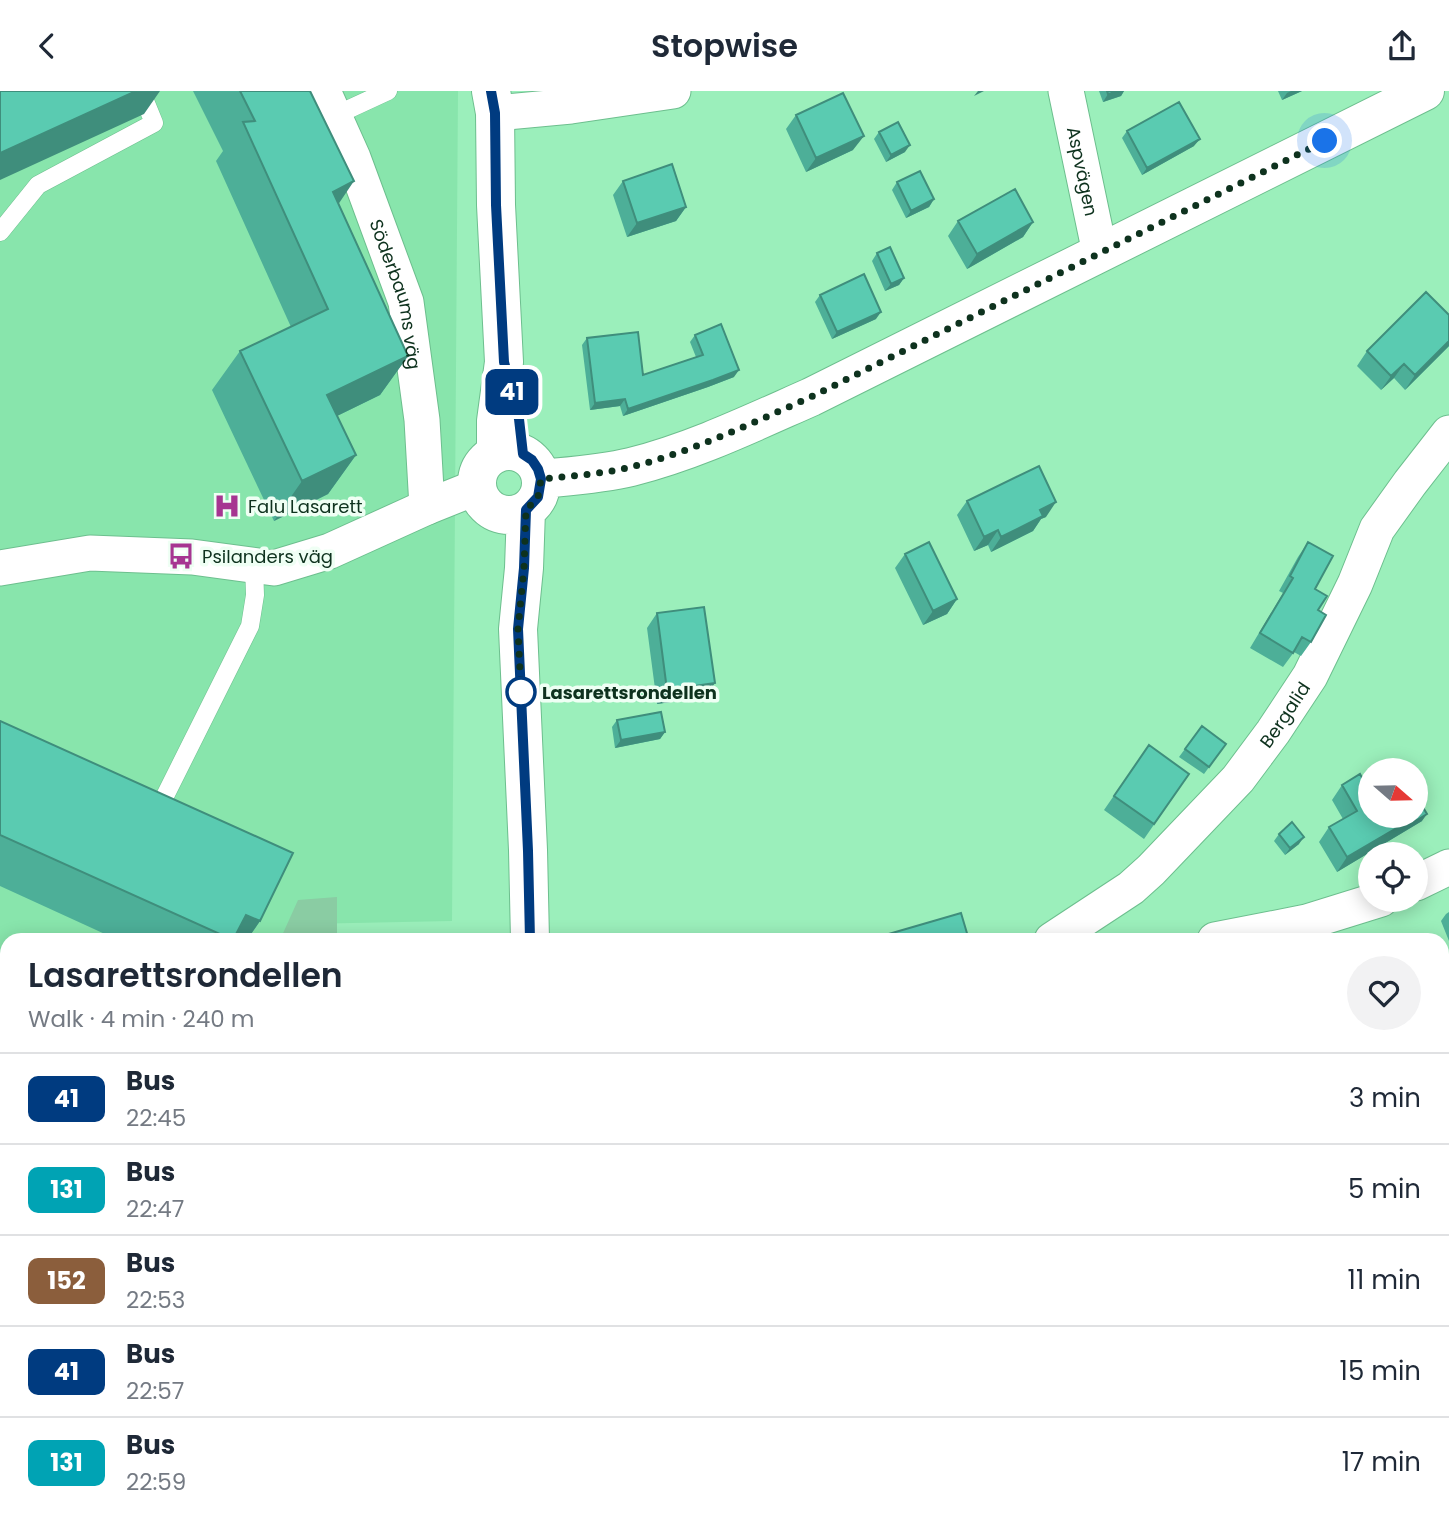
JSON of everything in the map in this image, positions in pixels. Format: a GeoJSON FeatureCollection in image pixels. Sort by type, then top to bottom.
{"type":"FeatureCollection","features":[{"type":"Feature","properties":{"kind":"street"},"geometry":{"type":"LineString","coordinates":[[530,933],[518,629],[524,568],[510,483],[496,421],[504,362],[493,102],[571,106],[673,91]]}},
{"type":"Feature","properties":{"kind":"street","name":"Aspvägen"},"geometry":{"type":"LineString","coordinates":[[1066,91],[1100,253]]}},
{"type":"Feature","properties":{"kind":"street"},"geometry":{"type":"LineString","coordinates":[[0,568],[90,554],[192,557],[274,568],[330,551],[427,507],[510,483],[631,467],[695,447],[811,397],[1425,91]]}},
{"type":"Feature","properties":{"kind":"street","name":"Söderbaums väg"},"geometry":{"type":"LineString","coordinates":[[328,104],[353,158],[406,302],[422,420],[427,507]]}},
{"type":"Feature","properties":{"kind":"street","name":"Bergalid"},"geometry":{"type":"LineString","coordinates":[[1063,933],[1131,888],[1238,779],[1310,676],[1355,584],[1377,529],[1449,433]]}},
{"type":"Feature","properties":{"kind":"street"},"geometry":{"type":"LineString","coordinates":[[1428,877],[1449,867]]}},
{"type":"Feature","properties":{"kind":"street"},"geometry":{"type":"LineString","coordinates":[[1251,933],[1307,922],[1358,906]]}},
{"type":"Feature","properties":{"kind":"lane"},"geometry":{"type":"LineString","coordinates":[[0,232],[38,185],[154,123],[141,91]]}},
{"type":"Feature","properties":{"kind":"lane"},"geometry":{"type":"LineString","coordinates":[[328,104],[387,91]]}},
{"type":"Feature","properties":{"kind":"lane"},"geometry":{"type":"LineString","coordinates":[[163,800],[250,627],[256,595],[254,565]]}},
{"type":"Feature","properties":{"kind":"shaded area","name":"Falu Lasarett"},"geometry":{"type":"Polygon","coordinates":[[[0,91],[458,91],[452,921],[303,924],[299,933],[0,933],[0,91]]]}},
{"type":"Feature","properties":{"kind":"shaded area"},"geometry":{"type":"Polygon","coordinates":[[[337,897],[337,933],[283,933],[298,900],[337,897]]]}},
{"type":"Feature","properties":{"kind":"building"},"geometry":{"type":"Polygon","coordinates":[[[0,91],[136,91],[0,153],[0,91]]]}},
{"type":"Feature","properties":{"kind":"building"},"geometry":{"type":"Polygon","coordinates":[[[240,91],[310,91],[354,181],[333,192],[408,356],[327,395],[356,455],[302,481],[240,351],[328,309],[243,122],[255,121],[240,91]]]}},
{"type":"Feature","properties":{"kind":"building"},"geometry":{"type":"Polygon","coordinates":[[[843,93],[864,136],[816,158],[796,115],[843,93]]]}},
{"type":"Feature","properties":{"kind":"building"},"geometry":{"type":"Polygon","coordinates":[[[1179,102],[1200,139],[1147,168],[1127,131],[1179,102]]]}},
{"type":"Feature","properties":{"kind":"building"},"geometry":{"type":"Polygon","coordinates":[[[898,122],[910,145],[891,155],[879,132],[898,122]]]}},
{"type":"Feature","properties":{"kind":"building"},"geometry":{"type":"Polygon","coordinates":[[[672,164],[686,207],[637,223],[623,181],[672,164]]]}},
{"type":"Feature","properties":{"kind":"building"},"geometry":{"type":"Polygon","coordinates":[[[920,171],[934,199],[911,211],[897,182],[920,171]]]}},
{"type":"Feature","properties":{"kind":"building"},"geometry":{"type":"Polygon","coordinates":[[[1015,189],[1033,222],[977,254],[958,221],[1015,189]]]}},
{"type":"Feature","properties":{"kind":"building"},"geometry":{"type":"Polygon","coordinates":[[[890,247],[904,278],[891,284],[877,253],[890,247]]]}},
{"type":"Feature","properties":{"kind":"building"},"geometry":{"type":"Polygon","coordinates":[[[864,274],[881,312],[837,332],[820,295],[864,274]]]}},
{"type":"Feature","properties":{"kind":"building"},"geometry":{"type":"Polygon","coordinates":[[[1426,292],[1449,315],[1449,341],[1415,375],[1404,364],[1391,376],[1367,351],[1426,292]]]}},
{"type":"Feature","properties":{"kind":"building"},"geometry":{"type":"Polygon","coordinates":[[[721,324],[739,370],[628,409],[625,399],[595,403],[587,338],[638,332],[643,375],[703,355],[695,335],[721,324]]]}},
{"type":"Feature","properties":{"kind":"building"},"geometry":{"type":"Polygon","coordinates":[[[1039,466],[1056,502],[1040,510],[1043,516],[1001,537],[998,530],[984,537],[967,501],[1039,466]]]}},
{"type":"Feature","properties":{"kind":"building"},"geometry":{"type":"Polygon","coordinates":[[[929,542],[957,599],[933,611],[905,554],[929,542]]]}},
{"type":"Feature","properties":{"kind":"building"},"geometry":{"type":"Polygon","coordinates":[[[1308,542],[1333,556],[1315,589],[1327,596],[1318,610],[1326,615],[1311,642],[1302,637],[1293,653],[1260,633],[1293,578],[1290,576],[1308,542]]]}},
{"type":"Feature","properties":{"kind":"building"},"geometry":{"type":"Polygon","coordinates":[[[704,607],[715,683],[667,690],[657,613],[704,607]]]}},
{"type":"Feature","properties":{"kind":"building"},"geometry":{"type":"Polygon","coordinates":[[[661,712],[665,732],[621,740],[617,720],[661,712]]]}},
{"type":"Feature","properties":{"kind":"building"},"geometry":{"type":"Polygon","coordinates":[[[0,721],[293,853],[260,921],[246,915],[237,933],[217,933],[0,835],[0,721]]]}},
{"type":"Feature","properties":{"kind":"building"},"geometry":{"type":"Polygon","coordinates":[[[1202,726],[1226,744],[1209,767],[1185,749],[1202,726]]]}},
{"type":"Feature","properties":{"kind":"building"},"geometry":{"type":"Polygon","coordinates":[[[1149,745],[1189,774],[1154,824],[1114,796],[1149,745]]]}},
{"type":"Feature","properties":{"kind":"building"},"geometry":{"type":"Polygon","coordinates":[[[1358,775],[1358,828],[1397,828],[1373,842],[1358,842],[1358,851],[1347,857],[1329,827],[1357,811],[1342,785],[1358,775]]]}},
{"type":"Feature","properties":{"kind":"building"},"geometry":{"type":"Polygon","coordinates":[[[1292,822],[1304,837],[1290,848],[1279,834],[1292,822]]]}},
{"type":"Feature","properties":{"kind":"building"},"geometry":{"type":"Polygon","coordinates":[[[961,913],[967,933],[892,933],[961,913]]]}},
{"type":"Feature","properties":{"kind":"bus line","name":"41"},"geometry":{"type":"LineString","coordinates":[[491,91],[495,113],[496,205],[504,362],[519,419],[523,454],[532,460],[541,479],[538,497],[526,510],[518,629],[530,933]]}},
{"type":"Feature","properties":{"kind":"place","name":"Falu Lasarett"},"geometry":{"type":"Point","coordinates":[227,506]}},
{"type":"Feature","properties":{"kind":"place","name":"Psilanders väg"},"geometry":{"type":"Point","coordinates":[181,556]}},
{"type":"Feature","properties":{"kind":"place","name":"Lasarettsrondellen"},"geometry":{"type":"Point","coordinates":[521,692]}},
{"type":"Feature","properties":{"kind":"route"},"geometry":{"type":"LineString","coordinates":[[521,692],[518,629],[526,510],[538,497],[541,479],[631,467],[735,431],[811,397],[1325,141]]}}]}
